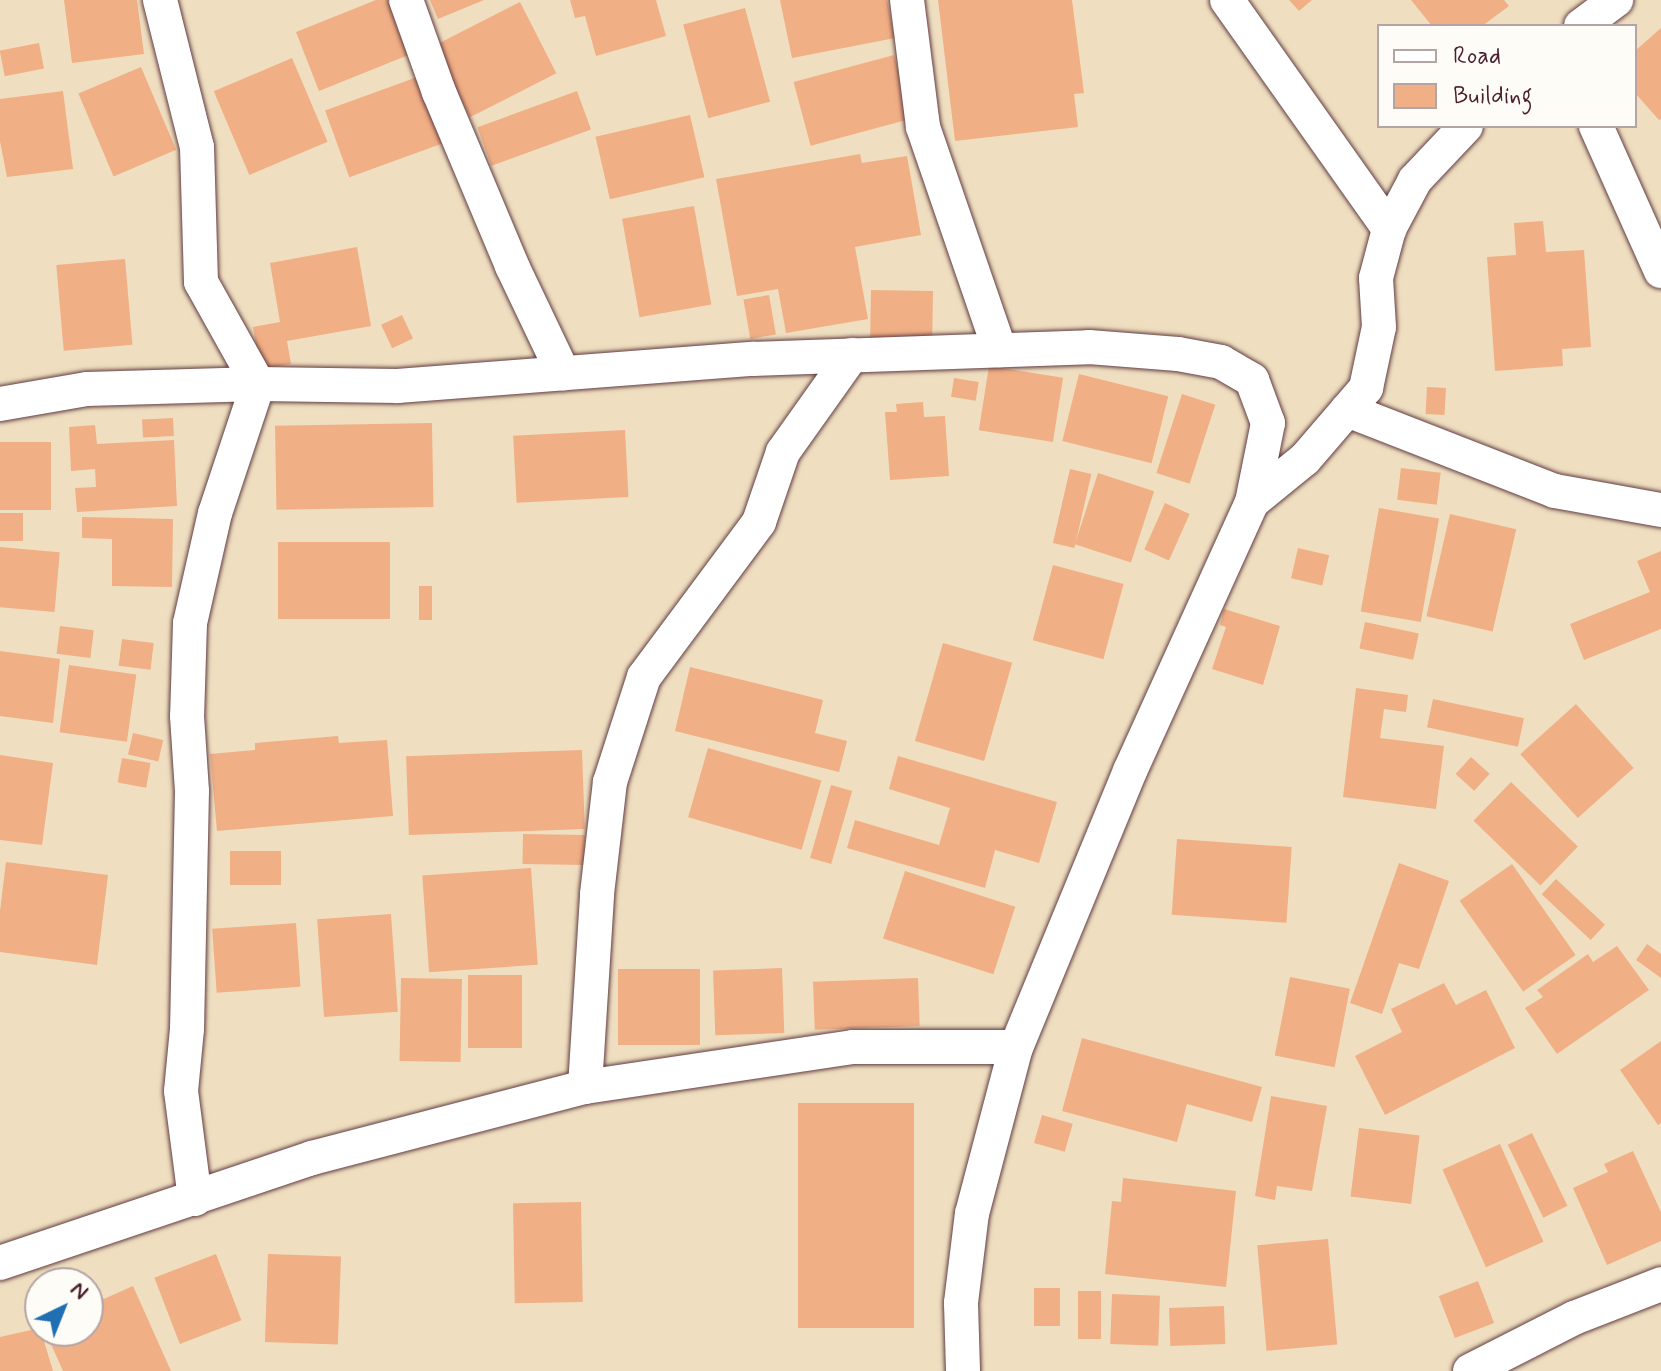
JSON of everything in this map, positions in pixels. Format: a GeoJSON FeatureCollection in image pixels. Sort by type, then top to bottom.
{"type":"FeatureCollection","features":[{"type":"Feature","properties":{"kind":"street"},"geometry":{"type":"LineString","coordinates":[[160,0],[197,147],[201,282],[258,384],[215,513],[190,623],[187,716],[192,791],[187,1029],[181,1091],[195,1199]]}},
{"type":"Feature","properties":{"kind":"street"},"geometry":{"type":"LineString","coordinates":[[406,0],[445,107],[512,266],[563,373]]}},
{"type":"Feature","properties":{"kind":"street"},"geometry":{"type":"LineString","coordinates":[[907,0],[923,127],[1000,350]]}},
{"type":"Feature","properties":{"kind":"street"},"geometry":{"type":"LineString","coordinates":[[1227,0],[1389,229]]}},
{"type":"Feature","properties":{"kind":"street"},"geometry":{"type":"LineString","coordinates":[[1584,24],[1616,0]]}},
{"type":"Feature","properties":{"kind":"street"},"geometry":{"type":"LineString","coordinates":[[1252,502],[1305,459],[1366,388],[1379,327],[1376,278],[1389,229],[1415,180],[1464,128]]}},
{"type":"Feature","properties":{"kind":"street"},"geometry":{"type":"LineString","coordinates":[[1597,128],[1661,271]]}},
{"type":"Feature","properties":{"kind":"street"},"geometry":{"type":"LineString","coordinates":[[0,404],[87,389],[258,384],[398,386],[752,359],[1089,347],[1178,354],[1221,362],[1252,380],[1268,423],[1252,502],[1130,771],[1016,1047],[972,1213],[961,1303],[963,1371]]}},
{"type":"Feature","properties":{"kind":"street"},"geometry":{"type":"LineString","coordinates":[[585,1087],[597,894],[610,782],[644,677],[759,522],[783,452],[852,355]]}},
{"type":"Feature","properties":{"kind":"street"},"geometry":{"type":"LineString","coordinates":[[1347,410],[1555,491],[1661,510]]}},
{"type":"Feature","properties":{"kind":"street"},"geometry":{"type":"LineString","coordinates":[[0,1263],[312,1158],[585,1087],[853,1047],[1016,1047]]}},
{"type":"Feature","properties":{"kind":"street"},"geometry":{"type":"LineString","coordinates":[[1470,1371],[1574,1318],[1661,1284]]}},
{"type":"Feature","properties":{"kind":"building"},"geometry":{"type":"Polygon","coordinates":[[[64,0],[137,0],[144,54],[72,63],[64,0]]]}},
{"type":"Feature","properties":{"kind":"building"},"geometry":{"type":"Polygon","coordinates":[[[376,0],[389,0],[411,54],[319,91],[296,32],[376,0]]]}},
{"type":"Feature","properties":{"kind":"building"},"geometry":{"type":"Polygon","coordinates":[[[430,0],[484,0],[438,19],[430,0]]]}},
{"type":"Feature","properties":{"kind":"building"},"geometry":{"type":"Polygon","coordinates":[[[570,0],[656,0],[666,36],[596,56],[585,16],[575,18],[570,0]]]}},
{"type":"Feature","properties":{"kind":"building"},"geometry":{"type":"Polygon","coordinates":[[[780,0],[887,0],[895,38],[792,58],[780,0]]]}},
{"type":"Feature","properties":{"kind":"building"},"geometry":{"type":"Polygon","coordinates":[[[938,0],[1072,0],[1084,93],[1074,94],[1078,127],[955,141],[938,0]]]}},
{"type":"Feature","properties":{"kind":"building"},"geometry":{"type":"Polygon","coordinates":[[[1289,0],[1312,0],[1299,11],[1289,0]]]}},
{"type":"Feature","properties":{"kind":"building"},"geometry":{"type":"Polygon","coordinates":[[[1411,0],[1504,0],[1509,6],[1485,24],[1430,24],[1411,0]]]}},
{"type":"Feature","properties":{"kind":"building"},"geometry":{"type":"Polygon","coordinates":[[[520,2],[556,73],[470,117],[434,46],[520,2]]]}},
{"type":"Feature","properties":{"kind":"building"},"geometry":{"type":"Polygon","coordinates":[[[745,8],[770,102],[708,118],[683,25],[745,8]]]}},
{"type":"Feature","properties":{"kind":"building"},"geometry":{"type":"Polygon","coordinates":[[[1661,28],[1659,120],[1637,95],[1637,49],[1661,28]]]}},
{"type":"Feature","properties":{"kind":"building"},"geometry":{"type":"Polygon","coordinates":[[[39,43],[44,69],[5,76],[0,51],[39,43]]]}},
{"type":"Feature","properties":{"kind":"building"},"geometry":{"type":"Polygon","coordinates":[[[894,55],[911,119],[811,146],[794,82],[894,55]]]}},
{"type":"Feature","properties":{"kind":"building"},"geometry":{"type":"Polygon","coordinates":[[[292,58],[328,142],[249,175],[214,91],[292,58]]]}},
{"type":"Feature","properties":{"kind":"building"},"geometry":{"type":"Polygon","coordinates":[[[141,67],[176,150],[114,176],[78,94],[141,67]]]}},
{"type":"Feature","properties":{"kind":"building"},"geometry":{"type":"Polygon","coordinates":[[[420,76],[444,143],[349,177],[325,111],[420,76]]]}},
{"type":"Feature","properties":{"kind":"building"},"geometry":{"type":"Polygon","coordinates":[[[63,91],[73,169],[7,177],[0,141],[0,99],[63,91]]]}},
{"type":"Feature","properties":{"kind":"building"},"geometry":{"type":"Polygon","coordinates":[[[577,91],[591,130],[491,166],[477,127],[577,91]]]}},
{"type":"Feature","properties":{"kind":"building"},"geometry":{"type":"Polygon","coordinates":[[[690,115],[704,177],[610,199],[595,137],[690,115]]]}},
{"type":"Feature","properties":{"kind":"building"},"geometry":{"type":"Polygon","coordinates":[[[860,154],[862,163],[907,156],[921,235],[855,247],[868,319],[786,333],[778,289],[737,296],[716,179],[860,154]]]}},
{"type":"Feature","properties":{"kind":"building"},"geometry":{"type":"Polygon","coordinates":[[[694,206],[711,304],[639,317],[622,219],[694,206]]]}},
{"type":"Feature","properties":{"kind":"building"},"geometry":{"type":"Polygon","coordinates":[[[1543,221],[1546,252],[1584,250],[1591,347],[1562,349],[1563,366],[1495,371],[1487,257],[1516,255],[1514,223],[1543,221]]]}},
{"type":"Feature","properties":{"kind":"building"},"geometry":{"type":"Polygon","coordinates":[[[357,247],[371,326],[287,341],[291,364],[260,369],[253,327],[280,322],[270,263],[357,247]]]}},
{"type":"Feature","properties":{"kind":"building"},"geometry":{"type":"Polygon","coordinates":[[[125,259],[132,345],[64,351],[56,265],[125,259]]]}},
{"type":"Feature","properties":{"kind":"building"},"geometry":{"type":"Polygon","coordinates":[[[871,290],[933,291],[932,341],[870,340],[871,290]]]}},
{"type":"Feature","properties":{"kind":"building"},"geometry":{"type":"Polygon","coordinates":[[[769,295],[776,334],[750,339],[743,300],[769,295]]]}},
{"type":"Feature","properties":{"kind":"building"},"geometry":{"type":"Polygon","coordinates":[[[402,315],[413,339],[392,348],[381,325],[402,315]]]}},
{"type":"Feature","properties":{"kind":"building"},"geometry":{"type":"Polygon","coordinates":[[[989,366],[1063,378],[1053,442],[979,430],[989,366]]]}},
{"type":"Feature","properties":{"kind":"building"},"geometry":{"type":"Polygon","coordinates":[[[1079,374],[1168,396],[1152,463],[1062,441],[1079,374]]]}},
{"type":"Feature","properties":{"kind":"building"},"geometry":{"type":"Polygon","coordinates":[[[954,378],[979,382],[976,401],[951,397],[954,378]]]}},
{"type":"Feature","properties":{"kind":"building"},"geometry":{"type":"Polygon","coordinates":[[[1427,387],[1446,388],[1445,415],[1426,414],[1427,387]]]}},
{"type":"Feature","properties":{"kind":"building"},"geometry":{"type":"Polygon","coordinates":[[[1182,394],[1215,405],[1190,484],[1156,473],[1182,394]]]}},
{"type":"Feature","properties":{"kind":"building"},"geometry":{"type":"Polygon","coordinates":[[[923,402],[924,417],[945,416],[949,476],[890,480],[885,412],[897,412],[896,404],[923,402]]]}},
{"type":"Feature","properties":{"kind":"building"},"geometry":{"type":"Polygon","coordinates":[[[173,418],[174,436],[143,438],[142,420],[173,418]]]}},
{"type":"Feature","properties":{"kind":"building"},"geometry":{"type":"Polygon","coordinates":[[[432,423],[433,507],[276,510],[275,426],[432,423]]]}},
{"type":"Feature","properties":{"kind":"building"},"geometry":{"type":"Polygon","coordinates":[[[95,425],[97,444],[174,440],[177,506],[77,512],[75,488],[96,487],[95,469],[71,471],[69,427],[95,425]]]}},
{"type":"Feature","properties":{"kind":"building"},"geometry":{"type":"Polygon","coordinates":[[[625,430],[629,497],[517,503],[513,436],[625,430]]]}},
{"type":"Feature","properties":{"kind":"building"},"geometry":{"type":"Polygon","coordinates":[[[0,442],[51,442],[51,510],[0,510],[0,442]]]}},
{"type":"Feature","properties":{"kind":"building"},"geometry":{"type":"Polygon","coordinates":[[[1401,468],[1441,473],[1437,505],[1397,500],[1401,468]]]}},
{"type":"Feature","properties":{"kind":"building"},"geometry":{"type":"Polygon","coordinates":[[[1070,469],[1091,474],[1074,548],[1053,543],[1070,469]]]}},
{"type":"Feature","properties":{"kind":"building"},"geometry":{"type":"Polygon","coordinates":[[[1098,473],[1154,491],[1131,563],[1075,544],[1098,473]]]}},
{"type":"Feature","properties":{"kind":"building"},"geometry":{"type":"Polygon","coordinates":[[[1165,503],[1190,514],[1169,561],[1144,550],[1165,503]]]}},
{"type":"Feature","properties":{"kind":"building"},"geometry":{"type":"Polygon","coordinates":[[[1379,508],[1439,519],[1421,622],[1361,611],[1379,508]]]}},
{"type":"Feature","properties":{"kind":"building"},"geometry":{"type":"Polygon","coordinates":[[[0,513],[23,513],[23,541],[0,541],[0,513]]]}},
{"type":"Feature","properties":{"kind":"building"},"geometry":{"type":"Polygon","coordinates":[[[1450,514],[1516,529],[1493,632],[1426,616],[1450,514]]]}},
{"type":"Feature","properties":{"kind":"building"},"geometry":{"type":"Polygon","coordinates":[[[82,517],[173,519],[172,587],[112,586],[112,539],[82,538],[82,517]]]}},
{"type":"Feature","properties":{"kind":"building"},"geometry":{"type":"Polygon","coordinates":[[[278,542],[390,542],[390,619],[278,619],[278,542]]]}},
{"type":"Feature","properties":{"kind":"building"},"geometry":{"type":"Polygon","coordinates":[[[0,547],[60,552],[55,612],[0,607],[0,547]]]}},
{"type":"Feature","properties":{"kind":"building"},"geometry":{"type":"Polygon","coordinates":[[[1298,548],[1329,555],[1322,585],[1291,578],[1298,548]]]}},
{"type":"Feature","properties":{"kind":"building"},"geometry":{"type":"Polygon","coordinates":[[[1661,551],[1661,629],[1584,660],[1570,624],[1650,592],[1637,561],[1661,551]]]}},
{"type":"Feature","properties":{"kind":"building"},"geometry":{"type":"Polygon","coordinates":[[[1053,565],[1124,584],[1103,659],[1033,640],[1053,565]]]}},
{"type":"Feature","properties":{"kind":"building"},"geometry":{"type":"Polygon","coordinates":[[[419,586],[432,586],[432,620],[419,620],[419,586]]]}},
{"type":"Feature","properties":{"kind":"building"},"geometry":{"type":"Polygon","coordinates":[[[1224,609],[1280,626],[1263,685],[1212,669],[1226,627],[1220,625],[1224,609]]]}},
{"type":"Feature","properties":{"kind":"building"},"geometry":{"type":"Polygon","coordinates":[[[1365,622],[1419,633],[1413,660],[1359,648],[1365,622]]]}},
{"type":"Feature","properties":{"kind":"building"},"geometry":{"type":"Polygon","coordinates":[[[60,626],[94,630],[90,658],[57,654],[60,626]]]}},
{"type":"Feature","properties":{"kind":"building"},"geometry":{"type":"Polygon","coordinates":[[[122,639],[154,643],[150,670],[119,666],[122,639]]]}},
{"type":"Feature","properties":{"kind":"building"},"geometry":{"type":"Polygon","coordinates":[[[943,643],[1012,663],[984,761],[915,741],[943,643]]]}},
{"type":"Feature","properties":{"kind":"building"},"geometry":{"type":"Polygon","coordinates":[[[0,651],[60,659],[53,723],[0,716],[0,651]]]}},
{"type":"Feature","properties":{"kind":"building"},"geometry":{"type":"Polygon","coordinates":[[[69,665],[136,674],[127,742],[60,732],[69,665]]]}},
{"type":"Feature","properties":{"kind":"building"},"geometry":{"type":"Polygon","coordinates":[[[690,667],[823,700],[815,733],[847,741],[839,772],[675,731],[690,667]]]}},
{"type":"Feature","properties":{"kind":"building"},"geometry":{"type":"Polygon","coordinates":[[[1356,688],[1408,695],[1406,712],[1384,709],[1380,738],[1444,746],[1436,809],[1343,797],[1356,688]]]}},
{"type":"Feature","properties":{"kind":"building"},"geometry":{"type":"Polygon","coordinates":[[[1433,699],[1524,718],[1518,747],[1427,727],[1433,699]]]}},
{"type":"Feature","properties":{"kind":"building"},"geometry":{"type":"Polygon","coordinates":[[[1576,704],[1634,768],[1578,818],[1520,754],[1576,704]]]}},
{"type":"Feature","properties":{"kind":"building"},"geometry":{"type":"Polygon","coordinates":[[[133,733],[163,740],[158,761],[128,754],[133,733]]]}},
{"type":"Feature","properties":{"kind":"building"},"geometry":{"type":"Polygon","coordinates":[[[338,736],[339,743],[387,740],[393,816],[217,831],[210,754],[255,750],[255,743],[338,736]]]}},
{"type":"Feature","properties":{"kind":"building"},"geometry":{"type":"Polygon","coordinates":[[[708,748],[821,781],[802,850],[688,817],[708,748]]]}},
{"type":"Feature","properties":{"kind":"building"},"geometry":{"type":"Polygon","coordinates":[[[582,750],[585,829],[409,835],[406,756],[582,750]]]}},
{"type":"Feature","properties":{"kind":"building"},"geometry":{"type":"Polygon","coordinates":[[[0,755],[53,763],[42,845],[0,840],[0,755]]]}},
{"type":"Feature","properties":{"kind":"building"},"geometry":{"type":"Polygon","coordinates":[[[898,756],[1057,802],[1039,863],[995,850],[985,888],[847,848],[855,820],[939,845],[950,808],[889,789],[898,756]]]}},
{"type":"Feature","properties":{"kind":"building"},"geometry":{"type":"Polygon","coordinates":[[[1471,757],[1490,774],[1474,791],[1456,774],[1471,757]]]}},
{"type":"Feature","properties":{"kind":"building"},"geometry":{"type":"Polygon","coordinates":[[[122,758],[151,763],[146,788],[118,783],[122,758]]]}},
{"type":"Feature","properties":{"kind":"building"},"geometry":{"type":"Polygon","coordinates":[[[1511,782],[1578,847],[1540,885],[1473,821],[1511,782]]]}},
{"type":"Feature","properties":{"kind":"building"},"geometry":{"type":"Polygon","coordinates":[[[831,785],[852,791],[831,864],[810,858],[831,785]]]}},
{"type":"Feature","properties":{"kind":"building"},"geometry":{"type":"Polygon","coordinates":[[[523,834],[585,835],[584,865],[522,864],[523,834]]]}},
{"type":"Feature","properties":{"kind":"building"},"geometry":{"type":"Polygon","coordinates":[[[1177,839],[1292,847],[1286,923],[1172,915],[1177,839]]]}},
{"type":"Feature","properties":{"kind":"building"},"geometry":{"type":"Polygon","coordinates":[[[230,851],[281,851],[281,885],[230,885],[230,851]]]}},
{"type":"Feature","properties":{"kind":"building"},"geometry":{"type":"Polygon","coordinates":[[[6,862],[108,875],[97,965],[0,952],[0,911],[6,862]]]}},
{"type":"Feature","properties":{"kind":"building"},"geometry":{"type":"Polygon","coordinates":[[[1399,863],[1449,881],[1419,969],[1399,963],[1382,1014],[1350,1003],[1399,863]]]}},
{"type":"Feature","properties":{"kind":"building"},"geometry":{"type":"Polygon","coordinates":[[[1512,864],[1576,955],[1523,992],[1460,901],[1512,864]]]}},
{"type":"Feature","properties":{"kind":"building"},"geometry":{"type":"Polygon","coordinates":[[[531,868],[538,965],[429,972],[422,876],[531,868]]]}},
{"type":"Feature","properties":{"kind":"building"},"geometry":{"type":"Polygon","coordinates":[[[905,871],[1015,907],[993,974],[883,939],[905,871]]]}},
{"type":"Feature","properties":{"kind":"building"},"geometry":{"type":"Polygon","coordinates":[[[1556,879],[1605,925],[1591,940],[1542,894],[1556,879]]]}},
{"type":"Feature","properties":{"kind":"building"},"geometry":{"type":"Polygon","coordinates":[[[391,914],[398,1012],[324,1017],[317,919],[391,914]]]}},
{"type":"Feature","properties":{"kind":"building"},"geometry":{"type":"Polygon","coordinates":[[[296,923],[300,987],[217,993],[212,929],[296,923]]]}},
{"type":"Feature","properties":{"kind":"building"},"geometry":{"type":"Polygon","coordinates":[[[1647,944],[1661,954],[1661,978],[1636,960],[1647,944]]]}},
{"type":"Feature","properties":{"kind":"building"},"geometry":{"type":"Polygon","coordinates":[[[1617,946],[1649,990],[1557,1054],[1525,1008],[1543,997],[1537,990],[1588,954],[1593,962],[1617,946]]]}},
{"type":"Feature","properties":{"kind":"building"},"geometry":{"type":"Polygon","coordinates":[[[782,968],[784,1033],[715,1035],[713,970],[782,968]]]}},
{"type":"Feature","properties":{"kind":"building"},"geometry":{"type":"Polygon","coordinates":[[[618,969],[700,969],[700,1045],[618,1045],[618,969]]]}},
{"type":"Feature","properties":{"kind":"building"},"geometry":{"type":"Polygon","coordinates":[[[468,975],[522,975],[522,1048],[468,1048],[468,975]]]}},
{"type":"Feature","properties":{"kind":"building"},"geometry":{"type":"Polygon","coordinates":[[[1290,977],[1350,989],[1335,1067],[1275,1056],[1290,977]]]}},
{"type":"Feature","properties":{"kind":"building"},"geometry":{"type":"Polygon","coordinates":[[[401,978],[462,979],[461,1062],[400,1061],[401,978]]]}},
{"type":"Feature","properties":{"kind":"building"},"geometry":{"type":"Polygon","coordinates":[[[918,978],[920,1026],[815,1030],[813,982],[918,978]]]}},
{"type":"Feature","properties":{"kind":"building"},"geometry":{"type":"Polygon","coordinates":[[[1444,983],[1456,1005],[1486,990],[1515,1048],[1385,1115],[1355,1056],[1402,1032],[1391,1009],[1444,983]]]}},
{"type":"Feature","properties":{"kind":"building"},"geometry":{"type":"Polygon","coordinates":[[[1082,1038],[1262,1087],[1252,1122],[1187,1104],[1177,1142],[1062,1111],[1082,1038]]]}},
{"type":"Feature","properties":{"kind":"building"},"geometry":{"type":"Polygon","coordinates":[[[1661,1041],[1661,1123],[1658,1125],[1620,1070],[1661,1041]]]}},
{"type":"Feature","properties":{"kind":"building"},"geometry":{"type":"Polygon","coordinates":[[[1271,1096],[1327,1106],[1312,1191],[1277,1186],[1275,1200],[1255,1196],[1271,1096]]]}},
{"type":"Feature","properties":{"kind":"building"},"geometry":{"type":"Polygon","coordinates":[[[798,1103],[914,1103],[914,1328],[798,1328],[798,1103]]]}},
{"type":"Feature","properties":{"kind":"building"},"geometry":{"type":"Polygon","coordinates":[[[1042,1115],[1073,1124],[1065,1152],[1034,1143],[1042,1115]]]}},
{"type":"Feature","properties":{"kind":"building"},"geometry":{"type":"Polygon","coordinates":[[[1359,1128],[1420,1135],[1411,1204],[1351,1196],[1359,1128]]]}},
{"type":"Feature","properties":{"kind":"building"},"geometry":{"type":"Polygon","coordinates":[[[1532,1133],[1568,1206],[1543,1218],[1508,1145],[1532,1133]]]}},
{"type":"Feature","properties":{"kind":"building"},"geometry":{"type":"Polygon","coordinates":[[[1500,1144],[1544,1242],[1486,1267],[1442,1170],[1500,1144]]]}},
{"type":"Feature","properties":{"kind":"building"},"geometry":{"type":"Polygon","coordinates":[[[1633,1151],[1661,1212],[1661,1241],[1607,1265],[1573,1188],[1608,1172],[1604,1164],[1633,1151]]]}},
{"type":"Feature","properties":{"kind":"building"},"geometry":{"type":"Polygon","coordinates":[[[1123,1178],[1236,1191],[1226,1287],[1105,1274],[1112,1201],[1121,1202],[1123,1178]]]}},
{"type":"Feature","properties":{"kind":"building"},"geometry":{"type":"Polygon","coordinates":[[[581,1202],[583,1302],[515,1303],[513,1203],[581,1202]]]}},
{"type":"Feature","properties":{"kind":"building"},"geometry":{"type":"Polygon","coordinates":[[[1328,1239],[1337,1345],[1267,1351],[1257,1245],[1328,1239]]]}},
{"type":"Feature","properties":{"kind":"building"},"geometry":{"type":"Polygon","coordinates":[[[216,1254],[241,1320],[180,1344],[154,1278],[216,1254]]]}},
{"type":"Feature","properties":{"kind":"building"},"geometry":{"type":"Polygon","coordinates":[[[268,1254],[341,1257],[338,1344],[265,1342],[268,1254]]]}},
{"type":"Feature","properties":{"kind":"building"},"geometry":{"type":"Polygon","coordinates":[[[1478,1281],[1494,1323],[1455,1338],[1439,1296],[1478,1281]]]}},
{"type":"Feature","properties":{"kind":"building"},"geometry":{"type":"Polygon","coordinates":[[[133,1286],[171,1371],[63,1371],[52,1347],[104,1347],[104,1299],[133,1286]]]}},
{"type":"Feature","properties":{"kind":"building"},"geometry":{"type":"Polygon","coordinates":[[[1034,1288],[1060,1288],[1060,1326],[1034,1326],[1034,1288]]]}},
{"type":"Feature","properties":{"kind":"building"},"geometry":{"type":"Polygon","coordinates":[[[1078,1291],[1101,1291],[1101,1339],[1078,1339],[1078,1291]]]}},
{"type":"Feature","properties":{"kind":"building"},"geometry":{"type":"Polygon","coordinates":[[[1112,1294],[1160,1296],[1158,1346],[1110,1344],[1112,1294]]]}},
{"type":"Feature","properties":{"kind":"building"},"geometry":{"type":"Polygon","coordinates":[[[1224,1306],[1225,1344],[1170,1346],[1169,1308],[1224,1306]]]}},
{"type":"Feature","properties":{"kind":"building"},"geometry":{"type":"Polygon","coordinates":[[[24,1332],[24,1347],[46,1347],[53,1371],[0,1371],[0,1337],[24,1332]]]}}]}
